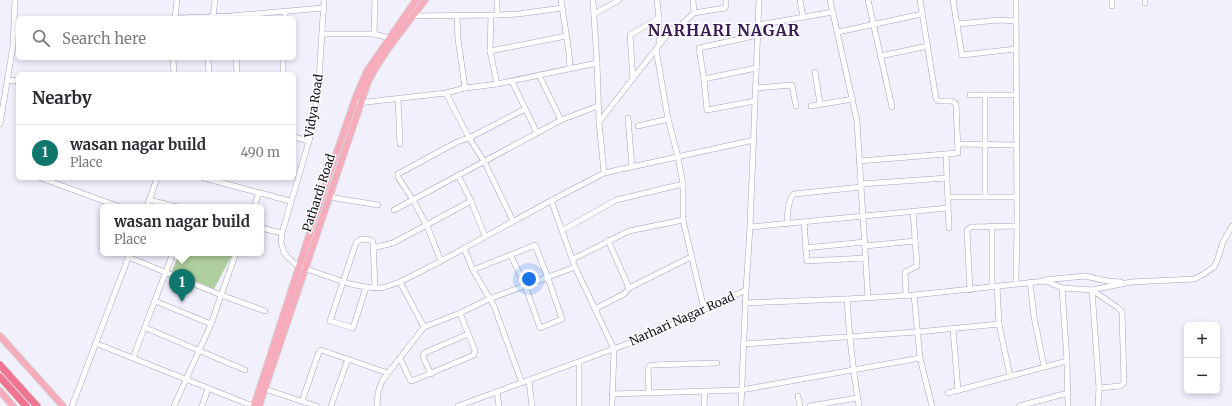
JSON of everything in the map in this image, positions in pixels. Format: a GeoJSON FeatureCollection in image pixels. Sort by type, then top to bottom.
{"type":"FeatureCollection","features":[{"type":"Feature","properties":{"kind":"highway"},"geometry":{"type":"LineString","coordinates":[[0,365],[37,406]]}},
{"type":"Feature","properties":{"kind":"highway"},"geometry":{"type":"LineString","coordinates":[[0,377],[26,406]]}},
{"type":"Feature","properties":{"kind":"main road"},"geometry":{"type":"LineString","coordinates":[[392,39],[416,0]]}},
{"type":"Feature","properties":{"kind":"main road","name":"Pathardi Road"},"geometry":{"type":"LineString","coordinates":[[259,406],[306,269],[357,103],[392,39],[425,0]]}},
{"type":"Feature","properties":{"kind":"main road"},"geometry":{"type":"LineString","coordinates":[[253,406],[327,180],[357,103]]}},
{"type":"Feature","properties":{"kind":"main road"},"geometry":{"type":"LineString","coordinates":[[0,336],[64,406]]}},
{"type":"Feature","properties":{"kind":"main road"},"geometry":{"type":"LineString","coordinates":[[0,392],[13,406]]}},
{"type":"Feature","properties":{"kind":"street"},"geometry":{"type":"LineString","coordinates":[[0,124],[13,46],[16,0]]}},
{"type":"Feature","properties":{"kind":"street"},"geometry":{"type":"LineString","coordinates":[[175,16],[177,0]]}},
{"type":"Feature","properties":{"kind":"street"},"geometry":{"type":"LineString","coordinates":[[213,16],[215,0]]}},
{"type":"Feature","properties":{"kind":"street","name":"Vidya Road"},"geometry":{"type":"LineString","coordinates":[[297,172],[309,141],[316,109],[324,0]]}},
{"type":"Feature","properties":{"kind":"street"},"geometry":{"type":"LineString","coordinates":[[374,34],[375,0]]}},
{"type":"Feature","properties":{"kind":"street"},"geometry":{"type":"LineString","coordinates":[[497,0],[497,15]]}},
{"type":"Feature","properties":{"kind":"street"},"geometry":{"type":"LineString","coordinates":[[561,0],[570,69]]}},
{"type":"Feature","properties":{"kind":"street"},"geometry":{"type":"LineString","coordinates":[[593,0],[599,122],[604,173]]}},
{"type":"Feature","properties":{"kind":"street"},"geometry":{"type":"LineString","coordinates":[[594,14],[619,0]]}},
{"type":"Feature","properties":{"kind":"street"},"geometry":{"type":"LineString","coordinates":[[658,0],[660,18],[658,47],[668,119],[683,184],[683,220],[704,309]]}},
{"type":"Feature","properties":{"kind":"street"},"geometry":{"type":"LineString","coordinates":[[599,122],[672,29],[680,26],[694,13],[725,8],[726,0]]}},
{"type":"Feature","properties":{"kind":"street","name":"Narhari Nagar Road"},"geometry":{"type":"LineString","coordinates":[[458,406],[646,337],[746,290],[754,140],[759,0]]}},
{"type":"Feature","properties":{"kind":"street"},"geometry":{"type":"LineString","coordinates":[[800,0],[803,17]]}},
{"type":"Feature","properties":{"kind":"street"},"geometry":{"type":"LineString","coordinates":[[830,0],[853,99],[858,128],[868,298]]}},
{"type":"Feature","properties":{"kind":"street"},"geometry":{"type":"LineString","coordinates":[[868,0],[892,107]]}},
{"type":"Feature","properties":{"kind":"street"},"geometry":{"type":"LineString","coordinates":[[859,161],[957,154],[956,104],[952,101],[939,101],[936,99],[920,0]]}},
{"type":"Feature","properties":{"kind":"street"},"geometry":{"type":"LineString","coordinates":[[953,0],[962,55],[1016,49]]}},
{"type":"Feature","properties":{"kind":"street"},"geometry":{"type":"LineString","coordinates":[[1016,0],[1016,283]]}},
{"type":"Feature","properties":{"kind":"street"},"geometry":{"type":"LineString","coordinates":[[694,1],[694,13]]}},
{"type":"Feature","properties":{"kind":"street"},"geometry":{"type":"LineString","coordinates":[[240,16],[323,8]]}},
{"type":"Feature","properties":{"kind":"street"},"geometry":{"type":"LineString","coordinates":[[406,14],[413,16],[491,16],[562,8]]}},
{"type":"Feature","properties":{"kind":"street"},"geometry":{"type":"LineString","coordinates":[[285,11],[285,16]]}},
{"type":"Feature","properties":{"kind":"street"},"geometry":{"type":"LineString","coordinates":[[758,25],[833,12]]}},
{"type":"Feature","properties":{"kind":"street"},"geometry":{"type":"LineString","coordinates":[[838,32],[922,14]]}},
{"type":"Feature","properties":{"kind":"street"},"geometry":{"type":"LineString","coordinates":[[457,16],[458,40],[465,88]]}},
{"type":"Feature","properties":{"kind":"street"},"geometry":{"type":"LineString","coordinates":[[491,16],[490,51],[497,84]]}},
{"type":"Feature","properties":{"kind":"street"},"geometry":{"type":"LineString","coordinates":[[633,79],[630,35],[660,18]]}},
{"type":"Feature","properties":{"kind":"street"},"geometry":{"type":"LineString","coordinates":[[958,24],[998,20],[1016,21]]}},
{"type":"Feature","properties":{"kind":"street"},"geometry":{"type":"LineString","coordinates":[[322,34],[374,34],[392,39]]}},
{"type":"Feature","properties":{"kind":"street"},"geometry":{"type":"LineString","coordinates":[[755,102],[707,110],[699,48],[758,35]]}},
{"type":"Feature","properties":{"kind":"street"},"geometry":{"type":"LineString","coordinates":[[490,51],[566,36]]}},
{"type":"Feature","properties":{"kind":"street"},"geometry":{"type":"LineString","coordinates":[[880,56],[928,46]]}},
{"type":"Feature","properties":{"kind":"street"},"geometry":{"type":"LineString","coordinates":[[173,60],[174,72]]}},
{"type":"Feature","properties":{"kind":"street"},"geometry":{"type":"LineString","coordinates":[[208,60],[209,72]]}},
{"type":"Feature","properties":{"kind":"street"},"geometry":{"type":"LineString","coordinates":[[236,60],[237,72]]}},
{"type":"Feature","properties":{"kind":"street"},"geometry":{"type":"LineString","coordinates":[[282,72],[283,60]]}},
{"type":"Feature","properties":{"kind":"street"},"geometry":{"type":"LineString","coordinates":[[357,103],[446,93],[465,88],[497,84],[597,63]]}},
{"type":"Feature","properties":{"kind":"street"},"geometry":{"type":"LineString","coordinates":[[704,79],[756,68]]}},
{"type":"Feature","properties":{"kind":"street"},"geometry":{"type":"LineString","coordinates":[[815,72],[820,104]]}},
{"type":"Feature","properties":{"kind":"street"},"geometry":{"type":"LineString","coordinates":[[539,75],[561,120]]}},
{"type":"Feature","properties":{"kind":"street"},"geometry":{"type":"LineString","coordinates":[[7,80],[16,81]]}},
{"type":"Feature","properties":{"kind":"street"},"geometry":{"type":"LineString","coordinates":[[512,81],[538,133]]}},
{"type":"Feature","properties":{"kind":"street"},"geometry":{"type":"LineString","coordinates":[[756,88],[792,85],[796,106]]}},
{"type":"Feature","properties":{"kind":"street"},"geometry":{"type":"LineString","coordinates":[[446,93],[469,138],[484,161],[513,221]]}},
{"type":"Feature","properties":{"kind":"street"},"geometry":{"type":"LineString","coordinates":[[970,95],[1016,95]]}},
{"type":"Feature","properties":{"kind":"street"},"geometry":{"type":"LineString","coordinates":[[985,95],[985,197]]}},
{"type":"Feature","properties":{"kind":"street"},"geometry":{"type":"LineString","coordinates":[[398,99],[400,144]]}},
{"type":"Feature","properties":{"kind":"street"},"geometry":{"type":"LineString","coordinates":[[811,106],[853,99]]}},
{"type":"Feature","properties":{"kind":"street"},"geometry":{"type":"LineString","coordinates":[[394,210],[561,120],[598,106]]}},
{"type":"Feature","properties":{"kind":"street"},"geometry":{"type":"LineString","coordinates":[[441,261],[427,226],[398,177],[399,173],[457,142],[469,138],[525,109]]}},
{"type":"Feature","properties":{"kind":"street"},"geometry":{"type":"LineString","coordinates":[[628,118],[632,167]]}},
{"type":"Feature","properties":{"kind":"street"},"geometry":{"type":"LineString","coordinates":[[638,126],[668,119]]}},
{"type":"Feature","properties":{"kind":"street"},"geometry":{"type":"LineString","coordinates":[[296,138],[309,141]]}},
{"type":"Feature","properties":{"kind":"street","name":"Vidya Road"},"geometry":{"type":"LineString","coordinates":[[295,180],[282,233],[284,253],[290,260],[306,269],[343,282],[366,287],[387,287],[441,261],[551,200],[604,173],[754,140]]}},
{"type":"Feature","properties":{"kind":"street"},"geometry":{"type":"LineString","coordinates":[[958,144],[1017,145]]}},
{"type":"Feature","properties":{"kind":"street"},"geometry":{"type":"LineString","coordinates":[[946,154],[948,228]]}},
{"type":"Feature","properties":{"kind":"street"},"geometry":{"type":"LineString","coordinates":[[458,176],[471,201],[485,236]]}},
{"type":"Feature","properties":{"kind":"street"},"geometry":{"type":"LineString","coordinates":[[787,224],[789,203],[794,194],[861,185],[947,178]]}},
{"type":"Feature","properties":{"kind":"street"},"geometry":{"type":"LineString","coordinates":[[54,180],[113,204]]}},
{"type":"Feature","properties":{"kind":"street"},"geometry":{"type":"LineString","coordinates":[[148,204],[156,180]]}},
{"type":"Feature","properties":{"kind":"street"},"geometry":{"type":"LineString","coordinates":[[223,180],[290,201]]}},
{"type":"Feature","properties":{"kind":"street"},"geometry":{"type":"LineString","coordinates":[[563,230],[616,200],[683,184]]}},
{"type":"Feature","properties":{"kind":"street"},"geometry":{"type":"LineString","coordinates":[[255,204],[259,192]]}},
{"type":"Feature","properties":{"kind":"street"},"geometry":{"type":"LineString","coordinates":[[329,197],[378,205]]}},
{"type":"Feature","properties":{"kind":"street"},"geometry":{"type":"LineString","coordinates":[[948,197],[1017,197]]}},
{"type":"Feature","properties":{"kind":"street"},"geometry":{"type":"LineString","coordinates":[[149,200],[166,204]]}},
{"type":"Feature","properties":{"kind":"street"},"geometry":{"type":"LineString","coordinates":[[551,200],[575,267],[614,349],[612,406]]}},
{"type":"Feature","properties":{"kind":"street"},"geometry":{"type":"LineString","coordinates":[[373,248],[393,243],[471,201]]}},
{"type":"Feature","properties":{"kind":"street"},"geometry":{"type":"LineString","coordinates":[[750,228],[948,208]]}},
{"type":"Feature","properties":{"kind":"street"},"geometry":{"type":"LineString","coordinates":[[906,296],[905,272],[917,266],[913,211]]}},
{"type":"Feature","properties":{"kind":"street"},"geometry":{"type":"LineString","coordinates":[[573,259],[608,240],[633,229],[683,220]]}},
{"type":"Feature","properties":{"kind":"street"},"geometry":{"type":"LineString","coordinates":[[804,222],[806,259],[808,262],[866,258]]}},
{"type":"Feature","properties":{"kind":"street"},"geometry":{"type":"LineString","coordinates":[[992,226],[995,287],[999,324],[1010,376]]}},
{"type":"Feature","properties":{"kind":"street"},"geometry":{"type":"LineString","coordinates":[[970,290],[967,230],[971,227],[1017,226]]}},
{"type":"Feature","properties":{"kind":"street"},"geometry":{"type":"LineString","coordinates":[[745,303],[906,296],[1085,276],[1107,281],[1131,282],[1194,279],[1214,267],[1223,242],[1232,226]]}},
{"type":"Feature","properties":{"kind":"street"},"geometry":{"type":"LineString","coordinates":[[264,229],[282,233]]}},
{"type":"Feature","properties":{"kind":"street"},"geometry":{"type":"LineString","coordinates":[[366,287],[354,327],[351,328],[330,320],[358,240],[364,239],[371,240],[373,242],[375,288]]}},
{"type":"Feature","properties":{"kind":"street"},"geometry":{"type":"LineString","coordinates":[[608,240],[629,288]]}},
{"type":"Feature","properties":{"kind":"street"},"geometry":{"type":"LineString","coordinates":[[805,248],[915,241]]}},
{"type":"Feature","properties":{"kind":"street"},"geometry":{"type":"LineString","coordinates":[[473,270],[511,256],[535,245],[562,319],[540,328],[525,285],[511,256]]}},
{"type":"Feature","properties":{"kind":"street"},"geometry":{"type":"LineString","coordinates":[[464,248],[473,270],[494,306],[522,383]]}},
{"type":"Feature","properties":{"kind":"street"},"geometry":{"type":"LineString","coordinates":[[72,406],[129,256]]}},
{"type":"Feature","properties":{"kind":"street"},"geometry":{"type":"LineString","coordinates":[[131,256],[165,273],[265,311]]}},
{"type":"Feature","properties":{"kind":"street"},"geometry":{"type":"LineString","coordinates":[[133,358],[146,328],[172,256]]}},
{"type":"Feature","properties":{"kind":"street"},"geometry":{"type":"LineString","coordinates":[[174,406],[211,324],[235,256]]}},
{"type":"Feature","properties":{"kind":"street"},"geometry":{"type":"LineString","coordinates":[[595,309],[624,294],[629,288],[691,257]]}},
{"type":"Feature","properties":{"kind":"street"},"geometry":{"type":"LineString","coordinates":[[377,406],[379,387],[424,327],[460,313],[489,299],[575,267]]}},
{"type":"Feature","properties":{"kind":"street"},"geometry":{"type":"LineString","coordinates":[[1043,280],[1062,288],[1092,290],[1131,282]]}},
{"type":"Feature","properties":{"kind":"street"},"geometry":{"type":"LineString","coordinates":[[400,282],[424,327]]}},
{"type":"Feature","properties":{"kind":"street"},"geometry":{"type":"LineString","coordinates":[[1030,282],[1034,317],[1044,366]]}},
{"type":"Feature","properties":{"kind":"street"},"geometry":{"type":"LineString","coordinates":[[1062,288],[1067,361],[1068,406]]}},
{"type":"Feature","properties":{"kind":"street"},"geometry":{"type":"LineString","coordinates":[[741,406],[746,290]]}},
{"type":"Feature","properties":{"kind":"street"},"geometry":{"type":"LineString","coordinates":[[1092,290],[1099,388],[1098,406]]}},
{"type":"Feature","properties":{"kind":"street"},"geometry":{"type":"LineString","coordinates":[[1092,290],[1122,312],[1124,383],[1120,386],[1099,388]]}},
{"type":"Feature","properties":{"kind":"street"},"geometry":{"type":"LineString","coordinates":[[914,295],[920,358],[932,406]]}},
{"type":"Feature","properties":{"kind":"street"},"geometry":{"type":"LineString","coordinates":[[848,299],[852,370],[859,406]]}},
{"type":"Feature","properties":{"kind":"street"},"geometry":{"type":"LineString","coordinates":[[155,301],[211,324]]}},
{"type":"Feature","properties":{"kind":"street"},"geometry":{"type":"LineString","coordinates":[[400,358],[411,381],[414,381],[474,355],[475,351],[460,313]]}},
{"type":"Feature","properties":{"kind":"street"},"geometry":{"type":"LineString","coordinates":[[744,344],[917,332],[999,324]]}},
{"type":"Feature","properties":{"kind":"street"},"geometry":{"type":"LineString","coordinates":[[146,328],[244,370]]}},
{"type":"Feature","properties":{"kind":"street"},"geometry":{"type":"LineString","coordinates":[[953,329],[958,390]]}},
{"type":"Feature","properties":{"kind":"street"},"geometry":{"type":"LineString","coordinates":[[431,374],[423,357],[424,354],[468,334]]}},
{"type":"Feature","properties":{"kind":"street"},"geometry":{"type":"LineString","coordinates":[[95,343],[253,406]]}},
{"type":"Feature","properties":{"kind":"street"},"geometry":{"type":"LineString","coordinates":[[302,401],[320,350],[388,373]]}},
{"type":"Feature","properties":{"kind":"street"},"geometry":{"type":"LineString","coordinates":[[612,394],[742,390],[920,358]]}},
{"type":"Feature","properties":{"kind":"street"},"geometry":{"type":"LineString","coordinates":[[331,406],[348,359]]}},
{"type":"Feature","properties":{"kind":"street"},"geometry":{"type":"LineString","coordinates":[[948,392],[1067,361]]}},
{"type":"Feature","properties":{"kind":"street"},"geometry":{"type":"LineString","coordinates":[[579,362],[579,406]]}},
{"type":"Feature","properties":{"kind":"street"},"geometry":{"type":"LineString","coordinates":[[649,393],[648,368],[651,365],[717,363]]}},
{"type":"Feature","properties":{"kind":"street"},"geometry":{"type":"LineString","coordinates":[[529,381],[532,406]]}},
{"type":"Feature","properties":{"kind":"street"},"geometry":{"type":"LineString","coordinates":[[202,406],[208,389]]}},
{"type":"Feature","properties":{"kind":"street"},"geometry":{"type":"LineString","coordinates":[[265,389],[316,406]]}},
{"type":"Feature","properties":{"kind":"street"},"geometry":{"type":"LineString","coordinates":[[704,406],[705,391]]}},
{"type":"Feature","properties":{"kind":"street"},"geometry":{"type":"LineString","coordinates":[[497,392],[499,406]]}},
{"type":"Feature","properties":{"kind":"street"},"geometry":{"type":"LineString","coordinates":[[1018,406],[1068,393]]}},
{"type":"Feature","properties":{"kind":"street"},"geometry":{"type":"LineString","coordinates":[[798,396],[800,406]]}},
{"type":"Feature","properties":{"kind":"street"},"geometry":{"type":"LineString","coordinates":[[810,406],[830,404],[857,398]]}},
{"type":"Feature","properties":{"kind":"green space"},"geometry":{"type":"Polygon","coordinates":[[[178,256],[231,256],[214,289],[172,271],[178,256]]]}},
{"type":"Feature","properties":{"kind":"place","name":"wasan nagar build"},"geometry":{"type":"Point","coordinates":[182,302]}},
{"type":"Feature","properties":{"kind":"district","name":"NARHARI NAGAR"},"geometry":{"type":"Point","coordinates":[724,30]}}]}
